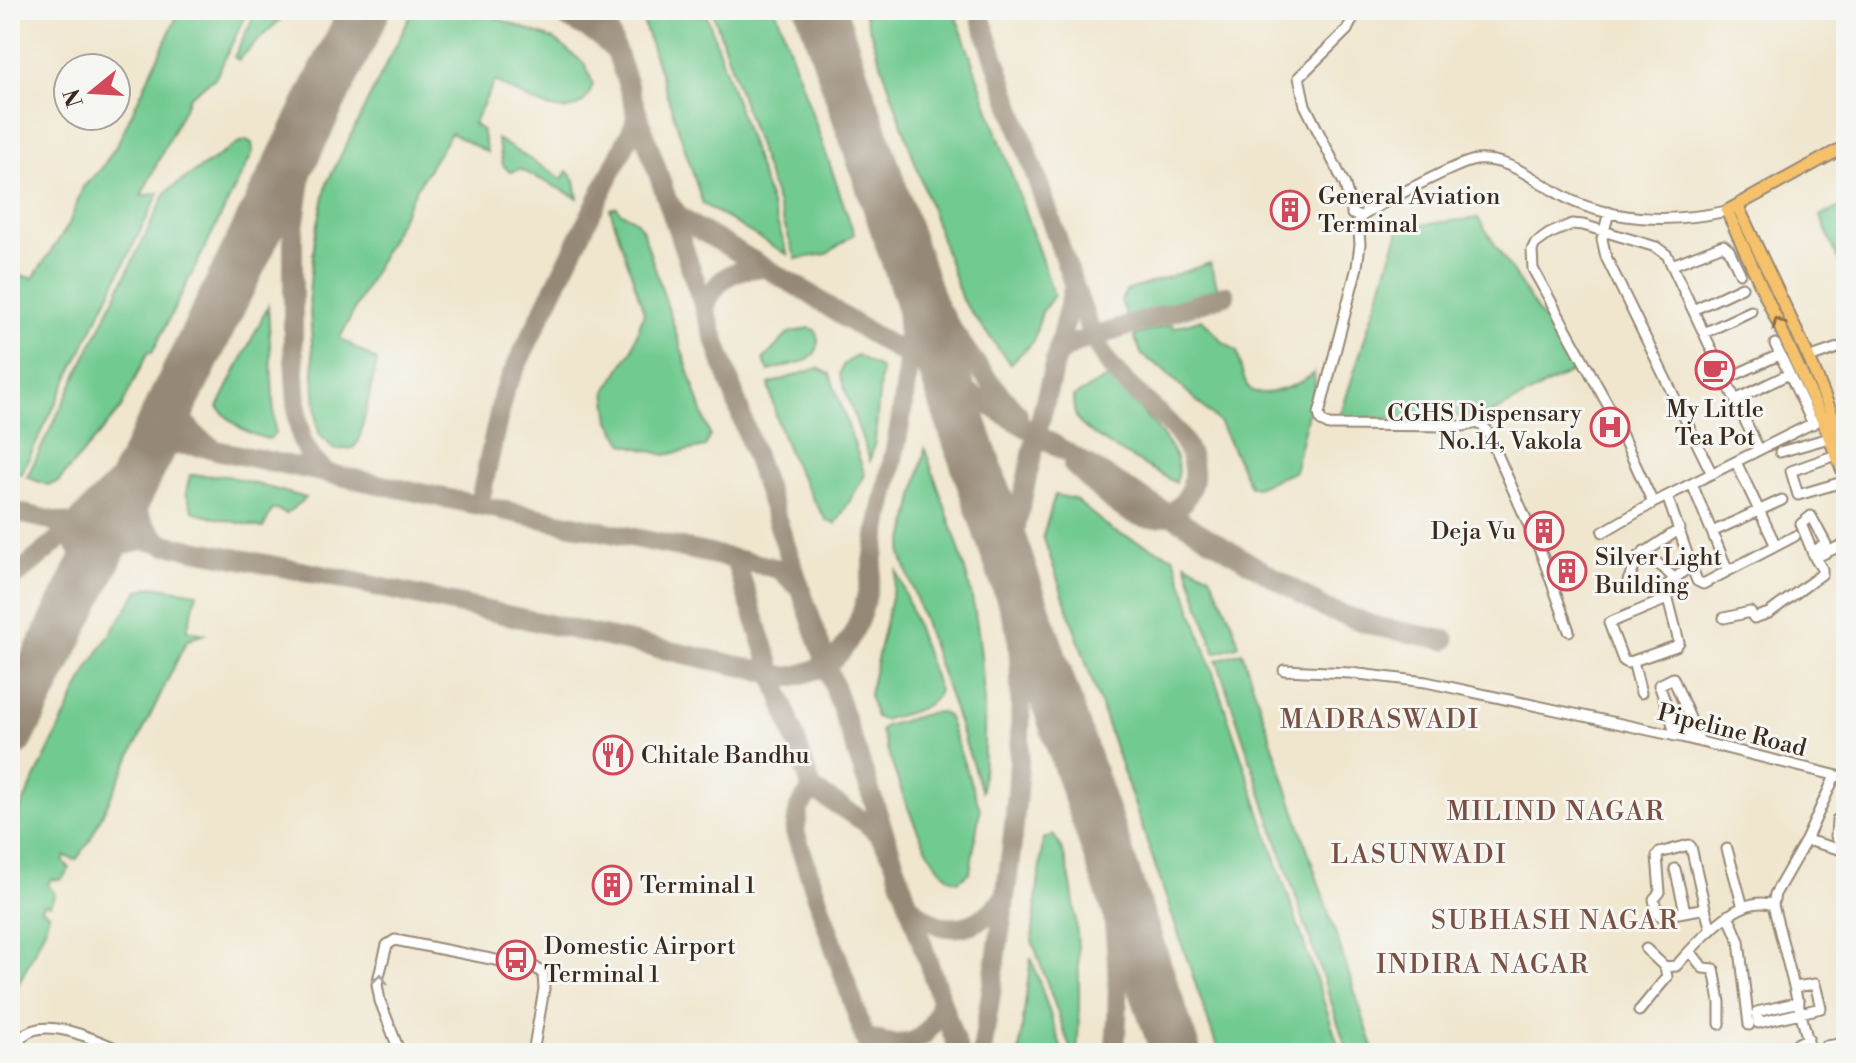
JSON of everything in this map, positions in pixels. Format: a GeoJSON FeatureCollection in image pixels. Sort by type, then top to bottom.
{"type":"FeatureCollection","features":[{"type":"Feature","properties":{"kind":"main road"},"geometry":{"type":"LineString","coordinates":[[1732,209],[1846,146]]}},
{"type":"Feature","properties":{"kind":"main road"},"geometry":{"type":"LineString","coordinates":[[1732,209],[1809,358],[1822,419],[1841,452],[1846,480]]}},
{"type":"Feature","properties":{"kind":"main road"},"geometry":{"type":"LineString","coordinates":[[1732,209],[1829,438],[1841,452]]}},
{"type":"Feature","properties":{"kind":"street"},"geometry":{"type":"LineString","coordinates":[[1357,10],[1347,30],[1299,77],[1305,105],[1345,185],[1363,209],[1357,267],[1319,414],[1321,421],[1329,425],[1463,426],[1478,423],[1486,429],[1542,555],[1569,631]]}},
{"type":"Feature","properties":{"kind":"street"},"geometry":{"type":"LineString","coordinates":[[1345,185],[1354,216],[1363,209],[1393,199],[1476,160],[1508,166],[1575,202],[1609,212],[1677,220],[1732,209]]}},
{"type":"Feature","properties":{"kind":"street"},"geometry":{"type":"LineString","coordinates":[[1609,212],[1603,231],[1606,257],[1712,474]]}},
{"type":"Feature","properties":{"kind":"street"},"geometry":{"type":"LineString","coordinates":[[1653,503],[1609,407],[1533,269],[1532,250],[1535,244],[1563,227],[1579,224],[1662,250],[1672,265],[1759,450]]}},
{"type":"Feature","properties":{"kind":"street"},"geometry":{"type":"LineString","coordinates":[[1672,265],[1723,245],[1729,250],[1740,273]]}},
{"type":"Feature","properties":{"kind":"street"},"geometry":{"type":"LineString","coordinates":[[1693,310],[1742,287]]}},
{"type":"Feature","properties":{"kind":"street"},"geometry":{"type":"LineString","coordinates":[[1704,333],[1751,311]]}},
{"type":"Feature","properties":{"kind":"street"},"geometry":{"type":"LineString","coordinates":[[1603,532],[1653,503],[1822,419],[1789,374],[1775,344]]}},
{"type":"Feature","properties":{"kind":"street"},"geometry":{"type":"LineString","coordinates":[[1809,358],[1846,345]]}},
{"type":"Feature","properties":{"kind":"street"},"geometry":{"type":"LineString","coordinates":[[1726,379],[1779,355]]}},
{"type":"Feature","properties":{"kind":"street"},"geometry":{"type":"LineString","coordinates":[[1735,400],[1789,374]]}},
{"type":"Feature","properties":{"kind":"street"},"geometry":{"type":"LineString","coordinates":[[1788,462],[1781,451],[1829,438]]}},
{"type":"Feature","properties":{"kind":"street"},"geometry":{"type":"LineString","coordinates":[[1841,452],[1791,471],[1798,495],[1802,496],[1846,480]]}},
{"type":"Feature","properties":{"kind":"street"},"geometry":{"type":"LineString","coordinates":[[1736,462],[1776,546]]}},
{"type":"Feature","properties":{"kind":"street"},"geometry":{"type":"LineString","coordinates":[[1692,484],[1728,571]]}},
{"type":"Feature","properties":{"kind":"street"},"geometry":{"type":"LineString","coordinates":[[1667,496],[1699,584],[1795,536]]}},
{"type":"Feature","properties":{"kind":"street"},"geometry":{"type":"LineString","coordinates":[[1712,532],[1782,500]]}},
{"type":"Feature","properties":{"kind":"street"},"geometry":{"type":"LineString","coordinates":[[1628,581],[1634,562],[1644,551],[1680,529]]}},
{"type":"Feature","properties":{"kind":"street"},"geometry":{"type":"LineString","coordinates":[[1724,618],[1750,612],[1754,618],[1769,613],[1822,574],[1813,555],[1846,543]]}},
{"type":"Feature","properties":{"kind":"street"},"geometry":{"type":"LineString","coordinates":[[1644,551],[1674,578]]}},
{"type":"Feature","properties":{"kind":"street"},"geometry":{"type":"LineString","coordinates":[[1667,599],[1609,623],[1623,660],[1627,663],[1676,646],[1679,642],[1665,587],[1691,565]]}},
{"type":"Feature","properties":{"kind":"street"},"geometry":{"type":"LineString","coordinates":[[1633,661],[1641,693]]}},
{"type":"Feature","properties":{"kind":"street","name":"Pipeline Road"},"geometry":{"type":"LineString","coordinates":[[1284,670],[1350,673],[1426,682],[1698,737],[1843,776]]}},
{"type":"Feature","properties":{"kind":"street"},"geometry":{"type":"LineString","coordinates":[[1677,733],[1659,685],[1673,678],[1698,737]]}},
{"type":"Feature","properties":{"kind":"street"},"geometry":{"type":"LineString","coordinates":[[1803,1053],[1795,987],[1773,905],[1775,894],[1843,776]]}},
{"type":"Feature","properties":{"kind":"street"},"geometry":{"type":"LineString","coordinates":[[1846,819],[1837,820],[1836,836],[1838,840],[1846,839]]}},
{"type":"Feature","properties":{"kind":"street"},"geometry":{"type":"LineString","coordinates":[[1806,840],[1846,851]]}},
{"type":"Feature","properties":{"kind":"street"},"geometry":{"type":"LineString","coordinates":[[1706,912],[1701,909],[1661,916],[1657,914],[1654,899],[1660,892],[1659,853],[1689,845],[1711,930]]}},
{"type":"Feature","properties":{"kind":"street"},"geometry":{"type":"LineString","coordinates":[[1727,849],[1743,907]]}},
{"type":"Feature","properties":{"kind":"street"},"geometry":{"type":"LineString","coordinates":[[1675,869],[1685,911]]}},
{"type":"Feature","properties":{"kind":"street"},"geometry":{"type":"LineString","coordinates":[[1665,967],[1676,966],[1728,915],[1743,907],[1765,902],[1773,905]]}},
{"type":"Feature","properties":{"kind":"street"},"geometry":{"type":"LineString","coordinates":[[1728,915],[1739,941],[1749,1025]]}},
{"type":"Feature","properties":{"kind":"street"},"geometry":{"type":"LineString","coordinates":[[400,1053],[380,1001],[377,984],[387,945],[395,940],[536,968],[543,974],[544,989],[533,1053]]}},
{"type":"Feature","properties":{"kind":"street"},"geometry":{"type":"LineString","coordinates":[[1639,1011],[1667,977],[1665,967],[1646,949]]}},
{"type":"Feature","properties":{"kind":"street"},"geometry":{"type":"LineString","coordinates":[[1690,951],[1704,969],[1714,969],[1720,1024]]}},
{"type":"Feature","properties":{"kind":"street"},"geometry":{"type":"LineString","coordinates":[[1795,987],[1815,984],[1821,1007],[1758,1023],[1757,1012],[1796,1003]]}},
{"type":"Feature","properties":{"kind":"street"},"geometry":{"type":"LineString","coordinates":[[13,1053],[22,1037],[30,1032],[56,1028],[128,1053]]}},
{"type":"Feature","properties":{"kind":"street"},"geometry":{"type":"LineString","coordinates":[[1780,1053],[1803,1040]]}},
{"type":"Feature","properties":{"kind":"street"},"geometry":{"type":"LineString","coordinates":[[1803,1040],[1811,1053]]}},
{"type":"Feature","properties":{"kind":"street"},"geometry":{"type":"LineString","coordinates":[[1824,1053],[1826,1046],[1840,1044],[1846,1052]]}},
{"type":"Feature","properties":{"kind":"green space"},"geometry":{"type":"Polygon","coordinates":[[[180,10],[248,10],[216,77],[190,96],[141,196],[159,193],[21,474],[10,470],[10,274],[33,278],[68,226],[83,187],[101,169],[123,132],[132,132],[132,113],[180,10]]]}},
{"type":"Feature","properties":{"kind":"green space"},"geometry":{"type":"Polygon","coordinates":[[[257,10],[290,10],[238,60],[234,57],[257,10]]]}},
{"type":"Feature","properties":{"kind":"green space"},"geometry":{"type":"Polygon","coordinates":[[[416,10],[475,10],[555,40],[585,64],[593,84],[586,99],[575,107],[563,109],[534,102],[495,81],[473,124],[482,130],[487,152],[451,133],[416,189],[340,338],[377,361],[359,441],[353,448],[335,450],[320,435],[317,425],[309,293],[315,237],[327,183],[416,10]]]}},
{"type":"Feature","properties":{"kind":"green space"},"geometry":{"type":"Polygon","coordinates":[[[641,10],[705,10],[788,255],[703,204],[641,10]]]}},
{"type":"Feature","properties":{"kind":"green space"},"geometry":{"type":"Polygon","coordinates":[[[712,10],[776,10],[854,234],[827,254],[796,259],[712,10]]]}},
{"type":"Feature","properties":{"kind":"green space"},"geometry":{"type":"Polygon","coordinates":[[[863,10],[954,10],[1054,295],[1042,312],[1033,342],[1010,364],[962,300],[863,10]]]}},
{"type":"Feature","properties":{"kind":"green space"},"geometry":{"type":"Polygon","coordinates":[[[497,139],[562,179],[567,171],[575,180],[578,198],[520,169],[510,172],[503,165],[497,139]]]}},
{"type":"Feature","properties":{"kind":"green space"},"geometry":{"type":"Polygon","coordinates":[[[246,140],[252,143],[253,152],[120,410],[58,482],[47,485],[27,477],[167,191],[246,140]]]}},
{"type":"Feature","properties":{"kind":"green space"},"geometry":{"type":"Polygon","coordinates":[[[617,207],[642,229],[710,436],[705,447],[665,455],[624,444],[610,421],[606,391],[632,350],[644,312],[610,209],[617,207]]]}},
{"type":"Feature","properties":{"kind":"green space"},"geometry":{"type":"Polygon","coordinates":[[[1841,207],[1846,216],[1846,277],[1820,216],[1841,207]]]}},
{"type":"Feature","properties":{"kind":"green space"},"geometry":{"type":"Polygon","coordinates":[[[1478,218],[1575,370],[1489,415],[1339,420],[1400,227],[1478,218]]]}},
{"type":"Feature","properties":{"kind":"green space"},"geometry":{"type":"Polygon","coordinates":[[[1210,263],[1219,292],[1128,321],[1121,300],[1126,291],[1210,263]]]}},
{"type":"Feature","properties":{"kind":"green space"},"geometry":{"type":"Polygon","coordinates":[[[268,306],[275,434],[269,439],[240,428],[218,407],[268,306]]]}},
{"type":"Feature","properties":{"kind":"green space"},"geometry":{"type":"Polygon","coordinates":[[[1202,319],[1222,341],[1237,351],[1245,380],[1255,392],[1282,390],[1314,373],[1315,383],[1294,472],[1256,487],[1250,486],[1220,423],[1163,369],[1142,355],[1134,336],[1172,324],[1173,328],[1202,319]]]}},
{"type":"Feature","properties":{"kind":"green space"},"geometry":{"type":"Polygon","coordinates":[[[809,328],[815,330],[818,342],[812,357],[769,371],[763,360],[789,333],[809,328]]]}},
{"type":"Feature","properties":{"kind":"green space"},"geometry":{"type":"Polygon","coordinates":[[[857,355],[881,369],[875,441],[870,461],[840,375],[843,365],[857,355]]]}},
{"type":"Feature","properties":{"kind":"green space"},"geometry":{"type":"Polygon","coordinates":[[[818,368],[830,374],[865,475],[836,524],[827,521],[798,473],[783,439],[769,384],[818,368]]]}},
{"type":"Feature","properties":{"kind":"green space"},"geometry":{"type":"Polygon","coordinates":[[[1109,377],[1155,426],[1170,447],[1178,464],[1176,483],[1110,445],[1079,422],[1073,397],[1109,377]]]}},
{"type":"Feature","properties":{"kind":"green space"},"geometry":{"type":"Polygon","coordinates":[[[925,449],[965,568],[978,631],[984,700],[982,792],[901,554],[925,449]]]}},
{"type":"Feature","properties":{"kind":"green space"},"geometry":{"type":"Polygon","coordinates":[[[190,475],[227,476],[306,498],[286,514],[272,510],[263,528],[193,511],[186,493],[190,475]]]}},
{"type":"Feature","properties":{"kind":"green space"},"geometry":{"type":"Polygon","coordinates":[[[1055,495],[1074,499],[1113,531],[1174,557],[1341,1053],[1219,1053],[1043,536],[1055,495]]]}},
{"type":"Feature","properties":{"kind":"green space"},"geometry":{"type":"Polygon","coordinates":[[[1186,563],[1210,575],[1239,645],[1215,653],[1186,563]]]}},
{"type":"Feature","properties":{"kind":"green space"},"geometry":{"type":"Polygon","coordinates":[[[897,571],[939,691],[923,707],[883,720],[876,717],[869,695],[897,571]]]}},
{"type":"Feature","properties":{"kind":"green space"},"geometry":{"type":"Polygon","coordinates":[[[153,586],[197,593],[187,630],[204,634],[188,640],[183,648],[89,842],[76,860],[65,856],[63,861],[70,868],[61,880],[51,879],[48,884],[55,894],[50,905],[43,904],[41,908],[49,914],[45,929],[10,1002],[10,830],[89,667],[138,591],[153,586]]]}},
{"type":"Feature","properties":{"kind":"green space"},"geometry":{"type":"Polygon","coordinates":[[[1242,652],[1375,1053],[1348,1053],[1217,660],[1242,652]]]}},
{"type":"Feature","properties":{"kind":"green space"},"geometry":{"type":"Polygon","coordinates":[[[940,712],[947,715],[980,809],[970,872],[958,881],[946,874],[922,840],[901,791],[881,731],[885,726],[940,712]]]}},
{"type":"Feature","properties":{"kind":"green space"},"geometry":{"type":"Polygon","coordinates":[[[1053,835],[1063,852],[1074,907],[1079,973],[1077,1053],[1072,1053],[1032,940],[1043,839],[1053,835]]]}},
{"type":"Feature","properties":{"kind":"green space"},"geometry":{"type":"Polygon","coordinates":[[[1031,957],[1063,1053],[1019,1053],[1031,957]]]}},
{"type":"Feature","properties":{"kind":"taxiway"},"geometry":{"type":"LineString","coordinates":[[553,10],[598,35],[614,50]]}},
{"type":"Feature","properties":{"kind":"taxiway"},"geometry":{"type":"LineString","coordinates":[[602,10],[892,855]]}},
{"type":"Feature","properties":{"kind":"taxiway"},"geometry":{"type":"LineString","coordinates":[[978,10],[1074,286],[1012,544],[1013,572]]}},
{"type":"Feature","properties":{"kind":"taxiway"},"geometry":{"type":"LineString","coordinates":[[479,505],[504,391],[633,128],[635,109]]}},
{"type":"Feature","properties":{"kind":"taxiway"},"geometry":{"type":"LineString","coordinates":[[309,126],[293,234],[293,343],[302,441],[312,459],[327,473]]}},
{"type":"Feature","properties":{"kind":"taxiway"},"geometry":{"type":"LineString","coordinates":[[668,202],[680,217],[693,226],[807,292],[1326,609],[1378,627],[1445,640]]}},
{"type":"Feature","properties":{"kind":"taxiway"},"geometry":{"type":"LineString","coordinates":[[92,566],[115,548],[144,540],[347,580],[789,677],[821,667],[841,652],[861,614],[902,413],[907,374],[907,317],[889,208]]}},
{"type":"Feature","properties":{"kind":"taxiway"},"geometry":{"type":"LineString","coordinates":[[904,241],[927,288],[954,332],[984,375],[1018,414]]}},
{"type":"Feature","properties":{"kind":"taxiway"},"geometry":{"type":"LineString","coordinates":[[705,309],[714,290],[726,277],[742,270],[763,268]]}},
{"type":"Feature","properties":{"kind":"taxiway"},"geometry":{"type":"LineString","coordinates":[[1073,465],[1120,507],[1148,518],[1162,517],[1176,509],[1190,492],[1192,484],[1193,465],[1187,449],[1177,433],[1109,364],[1093,336],[1074,286]]}},
{"type":"Feature","properties":{"kind":"taxiway"},"geometry":{"type":"LineString","coordinates":[[1058,354],[1075,343],[1225,295]]}},
{"type":"Feature","properties":{"kind":"taxiway"},"geometry":{"type":"LineString","coordinates":[[181,386],[182,408],[187,424],[197,437],[216,450],[754,563],[779,569],[797,586]]}},
{"type":"Feature","properties":{"kind":"taxiway"},"geometry":{"type":"LineString","coordinates":[[123,467],[181,386]]}},
{"type":"Feature","properties":{"kind":"taxiway"},"geometry":{"type":"LineString","coordinates":[[10,580],[52,546],[117,481],[141,462],[170,446],[208,448]]}},
{"type":"Feature","properties":{"kind":"taxiway"},"geometry":{"type":"LineString","coordinates":[[133,484],[140,519],[164,545]]}},
{"type":"Feature","properties":{"kind":"taxiway"},"geometry":{"type":"LineString","coordinates":[[86,527],[104,522],[120,509]]}},
{"type":"Feature","properties":{"kind":"taxiway"},"geometry":{"type":"LineString","coordinates":[[10,511],[108,533]]}},
{"type":"Feature","properties":{"kind":"taxiway"},"geometry":{"type":"LineString","coordinates":[[58,525],[71,536],[79,550],[85,581]]}},
{"type":"Feature","properties":{"kind":"taxiway"},"geometry":{"type":"LineString","coordinates":[[735,560],[812,789],[865,822],[879,835],[892,855],[959,1053]]}},
{"type":"Feature","properties":{"kind":"taxiway"},"geometry":{"type":"LineString","coordinates":[[982,1053],[1009,869],[1020,745],[1016,622],[1006,561]]}},
{"type":"Feature","properties":{"kind":"taxiway"},"geometry":{"type":"LineString","coordinates":[[812,789],[799,808],[795,832],[870,1053]]}},
{"type":"Feature","properties":{"kind":"taxiway"},"geometry":{"type":"LineString","coordinates":[[1097,821],[1115,937],[1118,995],[1114,1053]]}},
{"type":"Feature","properties":{"kind":"taxiway"},"geometry":{"type":"LineString","coordinates":[[911,906],[935,923],[959,927],[983,918],[1004,897]]}},
{"type":"Feature","properties":{"kind":"taxiway"},"geometry":{"type":"LineString","coordinates":[[864,1036],[892,1043],[914,1041],[930,1027],[941,1000]]}},
{"type":"Feature","properties":{"kind":"runway"},"geometry":{"type":"LineString","coordinates":[[10,734],[365,10]]}},
{"type":"Feature","properties":{"kind":"runway"},"geometry":{"type":"LineString","coordinates":[[821,10],[1176,1053]]}},
{"type":"Feature","properties":{"kind":"place","name":"General Aviation Terminal"},"geometry":{"type":"Point","coordinates":[1290,210]}},
{"type":"Feature","properties":{"kind":"place","name":"My Little Tea Pot"},"geometry":{"type":"Point","coordinates":[1715,370]}},
{"type":"Feature","properties":{"kind":"place","name":"CGHS Dispensary No.14, Vakola"},"geometry":{"type":"Point","coordinates":[1610,427]}},
{"type":"Feature","properties":{"kind":"place","name":"Deja Vu"},"geometry":{"type":"Point","coordinates":[1544,531]}},
{"type":"Feature","properties":{"kind":"place","name":"Silver Light Building"},"geometry":{"type":"Point","coordinates":[1567,571]}},
{"type":"Feature","properties":{"kind":"place","name":"Chitale Bandhu"},"geometry":{"type":"Point","coordinates":[613,755]}},
{"type":"Feature","properties":{"kind":"place","name":"Terminal 1"},"geometry":{"type":"Point","coordinates":[612,885]}},
{"type":"Feature","properties":{"kind":"place","name":"Domestic Airport Terminal 1"},"geometry":{"type":"Point","coordinates":[516,960]}},
{"type":"Feature","properties":{"kind":"district","name":"MADRASWADI"},"geometry":{"type":"Point","coordinates":[1380,719]}},
{"type":"Feature","properties":{"kind":"district","name":"MILIND NAGAR"},"geometry":{"type":"Point","coordinates":[1556,811]}},
{"type":"Feature","properties":{"kind":"district","name":"LASUNWADI"},"geometry":{"type":"Point","coordinates":[1419,854]}},
{"type":"Feature","properties":{"kind":"district","name":"SUBHASH NAGAR"},"geometry":{"type":"Point","coordinates":[1555,920]}},
{"type":"Feature","properties":{"kind":"district","name":"INDIRA NAGAR"},"geometry":{"type":"Point","coordinates":[1483,964]}}]}
